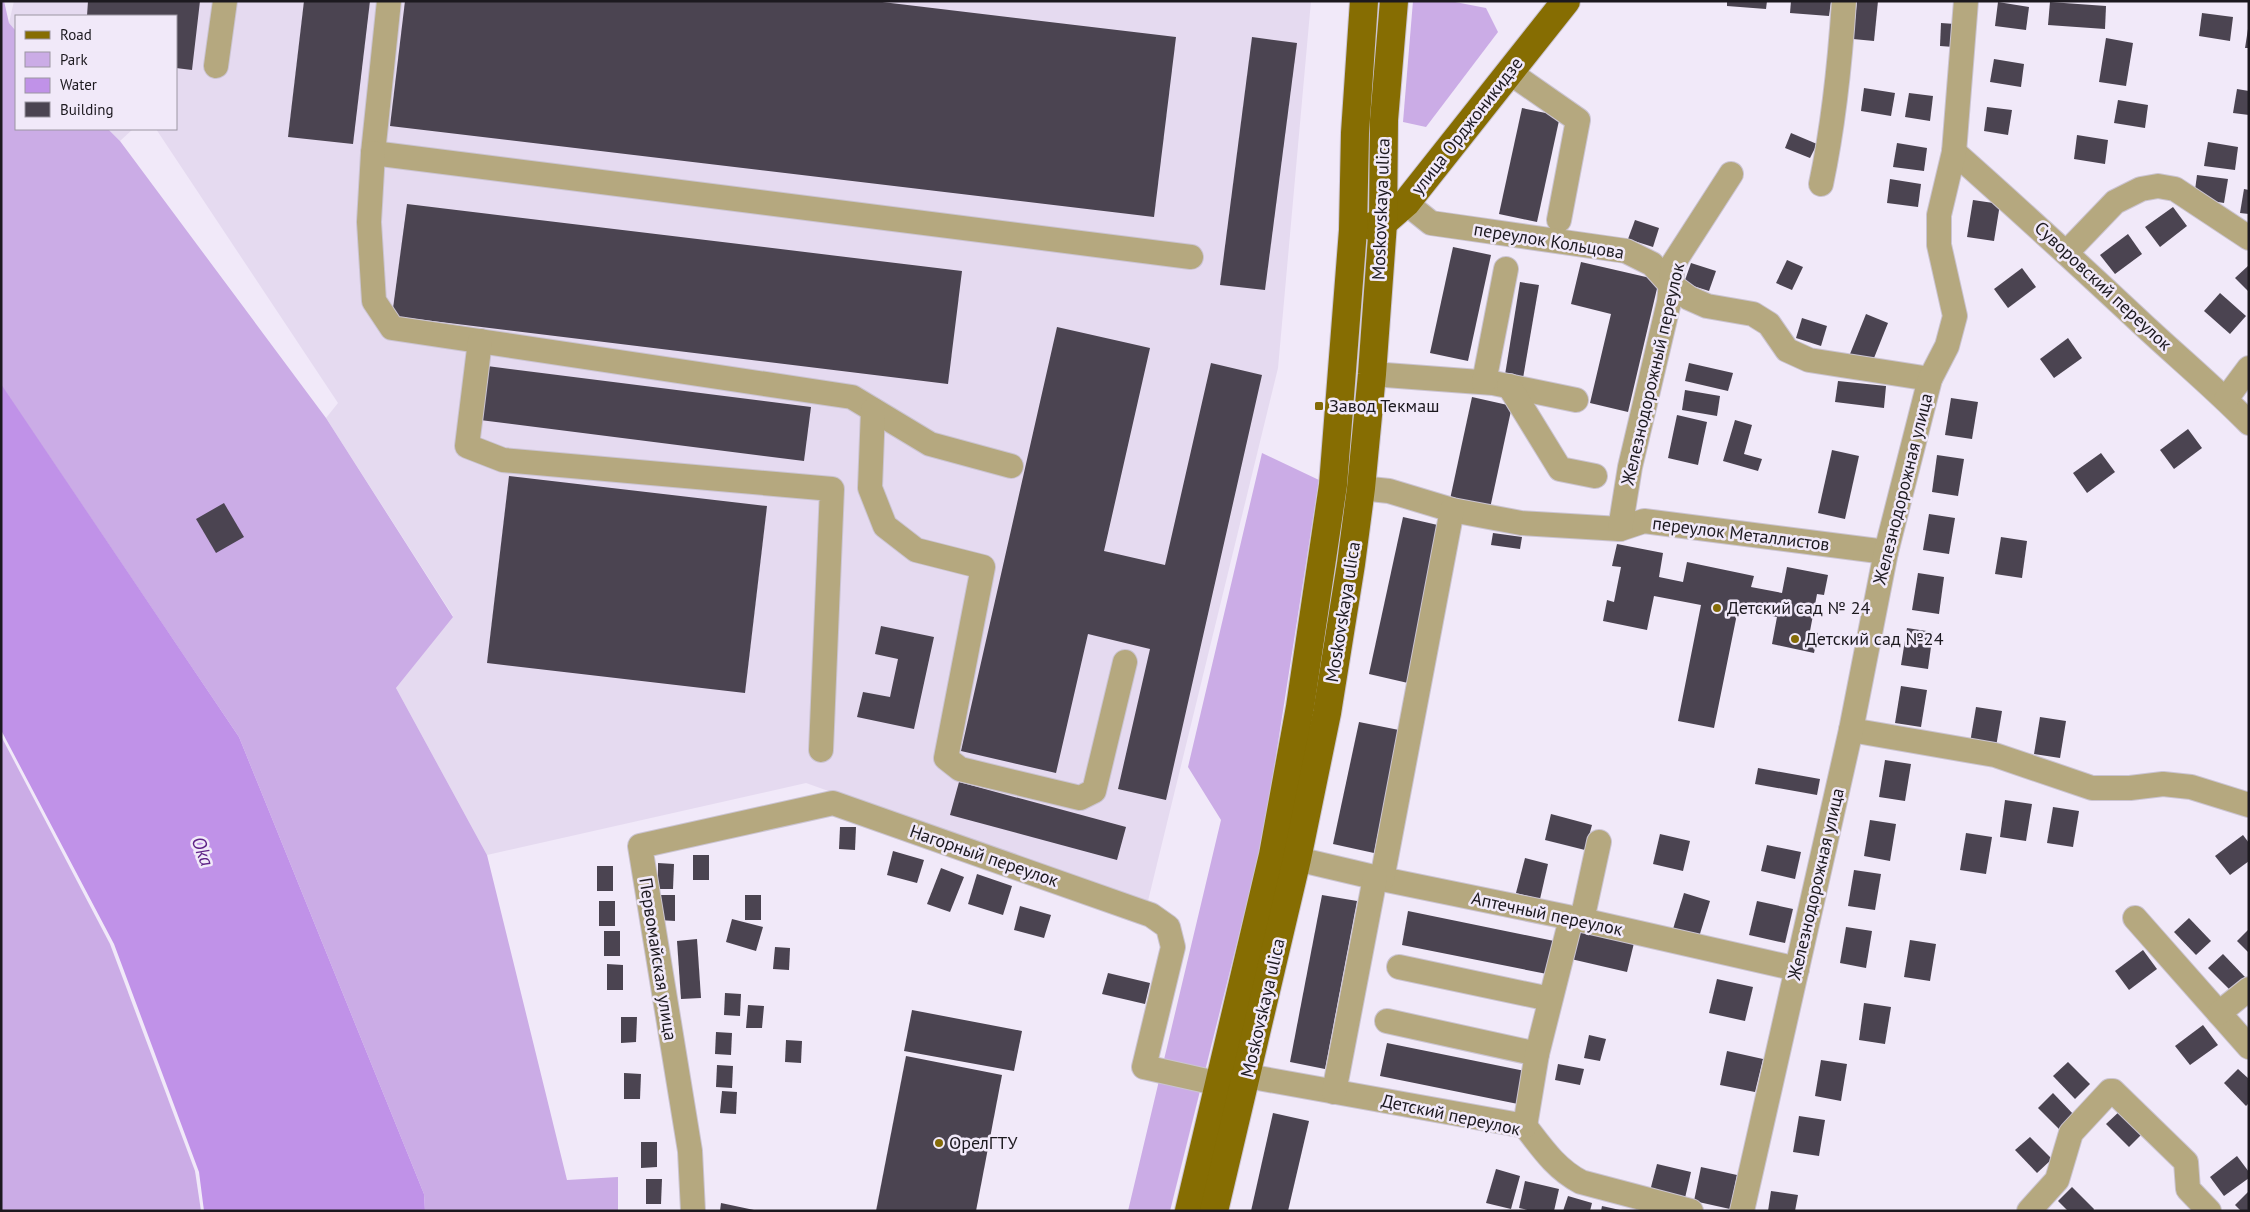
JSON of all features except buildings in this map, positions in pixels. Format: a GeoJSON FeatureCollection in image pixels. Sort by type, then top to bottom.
{"type":"FeatureCollection","features":[{"type":"Feature","properties":{"kind":"main road","name":"Moskovskaya ulica"},"geometry":{"type":"LineString","coordinates":[[1189,1211],[1273,855],[1300,707],[1333,485],[1353,230],[1356,133],[1364,1]]}},
{"type":"Feature","properties":{"kind":"main road","name":"Moskovskaya ulica"},"geometry":{"type":"LineString","coordinates":[[1214,1211],[1297,859],[1327,713],[1362,488],[1383,223],[1384,120],[1394,1]]}},
{"type":"Feature","properties":{"kind":"main road","name":"улица Орджоникидзе"},"geometry":{"type":"LineString","coordinates":[[1353,230],[1383,223],[1406,203],[1566,1]]}},
{"type":"Feature","properties":{"kind":"street"},"geometry":{"type":"LineString","coordinates":[[216,66],[225,1]]}},
{"type":"Feature","properties":{"kind":"street"},"geometry":{"type":"LineString","coordinates":[[389,1],[373,153],[369,222],[374,301],[392,328],[852,397],[930,444],[1011,466]]}},
{"type":"Feature","properties":{"kind":"street"},"geometry":{"type":"LineString","coordinates":[[1821,184],[1832,133],[1840,63],[1844,1]]}},
{"type":"Feature","properties":{"kind":"street","name":"Железнодорожная улица"},"geometry":{"type":"LineString","coordinates":[[1742,1211],[1851,730],[1886,552],[1930,379],[1947,346],[1955,316],[1939,245],[1938,215],[1954,152],[1966,1]]}},
{"type":"Feature","properties":{"kind":"street"},"geometry":{"type":"LineString","coordinates":[[1509,72],[1578,120],[1559,220]]}},
{"type":"Feature","properties":{"kind":"street","name":"Суворовский переулок"},"geometry":{"type":"LineString","coordinates":[[1954,152],[2067,252],[2138,320],[2226,399],[2249,423]]}},
{"type":"Feature","properties":{"kind":"street"},"geometry":{"type":"LineString","coordinates":[[373,153],[1191,257]]}},
{"type":"Feature","properties":{"kind":"street","name":"Железнодорожный переулок"},"geometry":{"type":"LineString","coordinates":[[1620,529],[1630,467],[1669,302],[1673,264],[1731,174]]}},
{"type":"Feature","properties":{"kind":"street"},"geometry":{"type":"LineString","coordinates":[[2067,252],[2115,202],[2141,189],[2158,186],[2175,189],[2249,238]]}},
{"type":"Feature","properties":{"kind":"street","name":"переулок Кольцова"},"geometry":{"type":"LineString","coordinates":[[1406,203],[1431,223],[1626,251],[1652,264],[1670,284],[1689,298],[1707,306],[1753,314],[1769,324],[1787,350],[1809,360],[1930,379]]}},
{"type":"Feature","properties":{"kind":"street"},"geometry":{"type":"LineString","coordinates":[[1484,382],[1506,269]]}},
{"type":"Feature","properties":{"kind":"street"},"geometry":{"type":"LineString","coordinates":[[480,341],[467,446],[503,460],[832,489],[821,750]]}},
{"type":"Feature","properties":{"kind":"street"},"geometry":{"type":"LineString","coordinates":[[2226,399],[2249,368]]}},
{"type":"Feature","properties":{"kind":"street"},"geometry":{"type":"LineString","coordinates":[[1372,374],[1484,382],[1576,400]]}},
{"type":"Feature","properties":{"kind":"street"},"geometry":{"type":"LineString","coordinates":[[1509,386],[1560,469],[1595,476]]}},
{"type":"Feature","properties":{"kind":"street"},"geometry":{"type":"LineString","coordinates":[[873,410],[870,488],[886,526],[916,550],[983,567],[946,758],[960,769],[1080,798],[1094,791],[1125,662]]}},
{"type":"Feature","properties":{"kind":"street","name":"переулок Металлистов"},"geometry":{"type":"LineString","coordinates":[[1362,488],[1389,491],[1452,510],[1521,523],[1620,529],[1644,521],[1886,552]]}},
{"type":"Feature","properties":{"kind":"street"},"geometry":{"type":"LineString","coordinates":[[1334,1092],[1452,510]]}},
{"type":"Feature","properties":{"kind":"street"},"geometry":{"type":"LineString","coordinates":[[1851,730],[1995,755],[2092,788],[2130,788],[2164,784],[2191,787],[2249,805]]}},
{"type":"Feature","properties":{"kind":"street","name":"Нагорный переулок"},"geometry":{"type":"LineString","coordinates":[[777,814],[833,803],[1151,915],[1168,927],[1173,947],[1144,1068],[1220,1084]]}},
{"type":"Feature","properties":{"kind":"street","name":"Первомайская улица"},"geometry":{"type":"LineString","coordinates":[[693,1211],[690,1152],[640,846],[777,814]]}},
{"type":"Feature","properties":{"kind":"street"},"geometry":{"type":"LineString","coordinates":[[1525,1126],[1537,1054],[1550,1000],[1577,919],[1599,842]]}},
{"type":"Feature","properties":{"kind":"street","name":"Аптечный переулок"},"geometry":{"type":"LineString","coordinates":[[1297,859],[1378,879],[1577,919],[1796,969]]}},
{"type":"Feature","properties":{"kind":"street"},"geometry":{"type":"LineString","coordinates":[[2135,918],[2249,1047]]}},
{"type":"Feature","properties":{"kind":"street"},"geometry":{"type":"LineString","coordinates":[[1399,967],[1550,1000]]}},
{"type":"Feature","properties":{"kind":"street"},"geometry":{"type":"LineString","coordinates":[[2219,1013],[2249,989]]}},
{"type":"Feature","properties":{"kind":"street"},"geometry":{"type":"LineString","coordinates":[[1387,1022],[1537,1054]]}},
{"type":"Feature","properties":{"kind":"street","name":"Детский переулок"},"geometry":{"type":"LineString","coordinates":[[1247,1076],[1525,1126],[1552,1160],[1567,1174],[1581,1182],[1691,1211]]}},
{"type":"Feature","properties":{"kind":"street"},"geometry":{"type":"LineString","coordinates":[[2029,1211],[2057,1180],[2071,1133],[2110,1091],[2113,1091],[2186,1162],[2188,1189],[2209,1211]]}},
{"type":"Feature","properties":{"kind":"shaded area"},"geometry":{"type":"Polygon","coordinates":[[[14,1],[1311,1],[1278,368],[1147,905],[806,783],[487,855],[396,688],[453,616],[326,418],[338,403],[157,130],[178,130],[178,15],[15,15],[15,30],[9,23],[14,1]]]}},
{"type":"Feature","properties":{"kind":"shaded area"},"geometry":{"type":"Polygon","coordinates":[[[109,130],[132,130],[120,141],[109,130]]]}},
{"type":"Feature","properties":{"kind":"green space"},"geometry":{"type":"Polygon","coordinates":[[[1,1],[4,1],[9,23],[15,30],[15,130],[109,130],[120,141],[326,418],[453,617],[396,688],[487,855],[567,1180],[618,1177],[618,1211],[425,1211],[424,1194],[239,737],[1,385],[1,1]]]}},
{"type":"Feature","properties":{"kind":"green space"},"geometry":{"type":"Polygon","coordinates":[[[1413,1],[1450,1],[1486,8],[1498,32],[1426,127],[1403,122],[1413,1]]]}},
{"type":"Feature","properties":{"kind":"green space"},"geometry":{"type":"Polygon","coordinates":[[[1262,453],[1319,480],[1263,839],[1170,1211],[1128,1211],[1221,820],[1188,767],[1262,453]]]}},
{"type":"Feature","properties":{"kind":"green space"},"geometry":{"type":"Polygon","coordinates":[[[1,736],[110,944],[195,1171],[201,1211],[1,1211],[1,736]]]}},
{"type":"Feature","properties":{"kind":"water","name":"Oka"},"geometry":{"type":"Polygon","coordinates":[[[1,384],[239,737],[424,1194],[425,1211],[204,1211],[199,1172],[114,944],[1,730],[1,384]]]}},
{"type":"Feature","properties":{"kind":"place","name":"Завод Текмаш"},"geometry":{"type":"Point","coordinates":[1319,406]}},
{"type":"Feature","properties":{"kind":"place","name":"Детский сад № 24"},"geometry":{"type":"Point","coordinates":[1717,608]}},
{"type":"Feature","properties":{"kind":"place","name":"Детский сад №24"},"geometry":{"type":"Point","coordinates":[1795,639]}},
{"type":"Feature","properties":{"kind":"place","name":"ОрелГТУ"},"geometry":{"type":"Point","coordinates":[939,1143]}}]}
